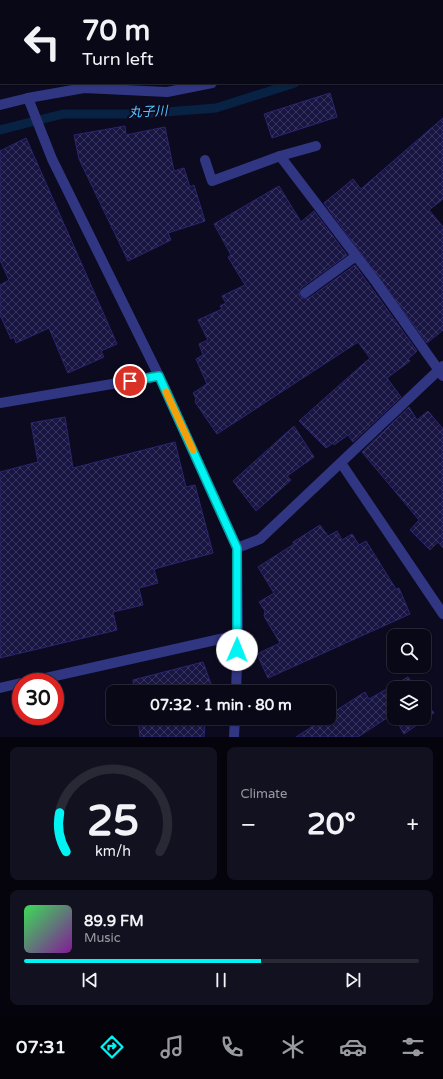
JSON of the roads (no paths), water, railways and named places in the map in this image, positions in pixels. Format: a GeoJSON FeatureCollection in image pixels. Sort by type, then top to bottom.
{"type":"FeatureCollection","features":[{"type":"Feature","properties":{"kind":"street"},"geometry":{"type":"LineString","coordinates":[[0,105],[28,98],[84,88],[167,92],[207,84]]}},
{"type":"Feature","properties":{"kind":"street"},"geometry":{"type":"LineString","coordinates":[[28,98],[52,159],[159,376],[237,548],[238,636],[236,685]]}},
{"type":"Feature","properties":{"kind":"street"},"geometry":{"type":"LineString","coordinates":[[205,160],[212,181],[280,156],[316,146]]}},
{"type":"Feature","properties":{"kind":"street"},"geometry":{"type":"LineString","coordinates":[[237,548],[260,539],[441,371],[280,156]]}},
{"type":"Feature","properties":{"kind":"street"},"geometry":{"type":"LineString","coordinates":[[305,294],[356,256]]}},
{"type":"Feature","properties":{"kind":"street"},"geometry":{"type":"LineString","coordinates":[[0,403],[159,376]]}},
{"type":"Feature","properties":{"kind":"street"},"geometry":{"type":"LineString","coordinates":[[341,463],[443,614]]}},
{"type":"Feature","properties":{"kind":"street"},"geometry":{"type":"LineString","coordinates":[[64,674],[238,636]]}},
{"type":"Feature","properties":{"kind":"street"},"geometry":{"type":"LineString","coordinates":[[0,688],[12,685]]}},
{"type":"Feature","properties":{"kind":"street"},"geometry":{"type":"LineString","coordinates":[[234,737],[235,725]]}},
{"type":"Feature","properties":{"kind":"waterway","name":"丸子川"},"geometry":{"type":"LineString","coordinates":[[0,130],[63,114],[141,114],[216,108],[292,84]]}}]}
